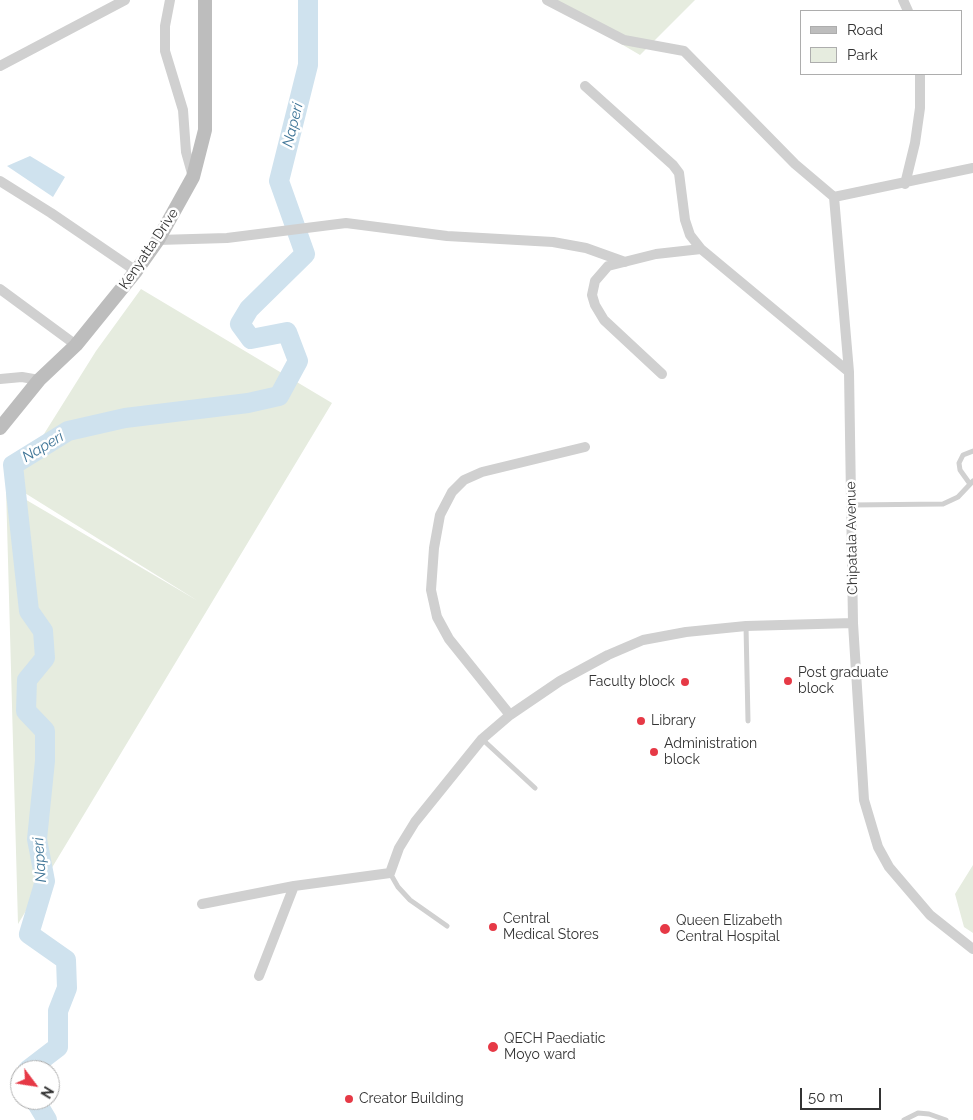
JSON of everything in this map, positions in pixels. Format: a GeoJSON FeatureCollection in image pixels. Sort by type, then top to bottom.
{"type":"FeatureCollection","features":[{"type":"Feature","properties":{"kind":"main road","name":"Kenyatta Drive"},"geometry":{"type":"LineString","coordinates":[[0,428],[39,380],[76,345],[136,271],[158,240],[192,177],[205,130],[206,0]]}},
{"type":"Feature","properties":{"kind":"street"},"geometry":{"type":"LineString","coordinates":[[0,66],[125,0]]}},
{"type":"Feature","properties":{"kind":"street"},"geometry":{"type":"LineString","coordinates":[[170,0],[165,26],[166,51],[183,110],[186,152],[192,177]]}},
{"type":"Feature","properties":{"kind":"street"},"geometry":{"type":"LineString","coordinates":[[547,0],[624,40],[684,51],[795,164],[834,197],[905,184],[973,168]]}},
{"type":"Feature","properties":{"kind":"street"},"geometry":{"type":"LineString","coordinates":[[905,184],[915,143],[920,108],[920,75]]}},
{"type":"Feature","properties":{"kind":"street"},"geometry":{"type":"LineString","coordinates":[[584,86],[673,165],[679,174],[685,220],[690,235],[701,249],[848,372]]}},
{"type":"Feature","properties":{"kind":"street"},"geometry":{"type":"LineString","coordinates":[[0,182],[51,213],[136,271]]}},
{"type":"Feature","properties":{"kind":"street","name":"Chipatala Avenue"},"geometry":{"type":"LineString","coordinates":[[834,197],[848,372],[853,624],[864,800],[878,847],[903,885],[930,915],[973,950]]}},
{"type":"Feature","properties":{"kind":"street"},"geometry":{"type":"LineString","coordinates":[[158,240],[227,238],[346,223],[447,236],[553,242],[586,248],[625,262]]}},
{"type":"Feature","properties":{"kind":"street"},"geometry":{"type":"LineString","coordinates":[[662,374],[604,320],[595,305],[593,288],[600,273],[608,266],[656,254],[701,249]]}},
{"type":"Feature","properties":{"kind":"street"},"geometry":{"type":"LineString","coordinates":[[0,289],[76,345]]}},
{"type":"Feature","properties":{"kind":"street"},"geometry":{"type":"LineString","coordinates":[[0,379],[22,377],[39,380]]}},
{"type":"Feature","properties":{"kind":"street"},"geometry":{"type":"LineString","coordinates":[[510,715],[449,639],[437,617],[431,590],[434,548],[440,515],[452,492],[464,480],[482,472],[586,446]]}},
{"type":"Feature","properties":{"kind":"street"},"geometry":{"type":"LineString","coordinates":[[202,904],[294,886],[390,873],[399,848],[415,822],[482,739],[510,715],[560,681],[608,654],[643,640],[686,632],[746,626],[853,624]]}},
{"type":"Feature","properties":{"kind":"street"},"geometry":{"type":"LineString","coordinates":[[258,976],[294,886]]}},
{"type":"Feature","properties":{"kind":"lane"},"geometry":{"type":"LineString","coordinates":[[852,505],[943,504],[958,497],[972,482],[960,470],[959,463],[963,455],[973,451]]}},
{"type":"Feature","properties":{"kind":"lane"},"geometry":{"type":"LineString","coordinates":[[746,626],[748,721]]}},
{"type":"Feature","properties":{"kind":"lane"},"geometry":{"type":"LineString","coordinates":[[482,739],[535,788]]}},
{"type":"Feature","properties":{"kind":"lane"},"geometry":{"type":"LineString","coordinates":[[390,873],[398,888],[410,900],[447,926]]}},
{"type":"Feature","properties":{"kind":"lane"},"geometry":{"type":"LineString","coordinates":[[904,1120],[918,1114],[924,1114],[946,1120]]}},
{"type":"Feature","properties":{"kind":"green space"},"geometry":{"type":"Polygon","coordinates":[[[546,0],[695,0],[640,55],[546,0]]]}},
{"type":"Feature","properties":{"kind":"green space"},"geometry":{"type":"Polygon","coordinates":[[[141,289],[332,403],[18,924],[6,488],[198,601],[12,485],[96,351],[141,289]]]}},
{"type":"Feature","properties":{"kind":"green space"},"geometry":{"type":"Polygon","coordinates":[[[973,865],[973,933],[964,927],[955,894],[973,865]]]}},
{"type":"Feature","properties":{"kind":"water"},"geometry":{"type":"Polygon","coordinates":[[[30,156],[65,177],[53,197],[7,166],[30,156]]]}},
{"type":"Feature","properties":{"kind":"waterway","name":"Naperi"},"geometry":{"type":"LineString","coordinates":[[41,1060],[58,1047],[58,1011],[67,988],[66,960],[29,934],[45,881],[37,839],[45,761],[45,731],[26,711],[27,680],[45,658],[43,631],[29,611],[13,465],[68,431],[125,418],[248,403],[279,396],[298,361],[287,332],[251,339],[240,324],[249,309],[305,254],[279,181],[308,65],[308,0]]}},
{"type":"Feature","properties":{"kind":"waterway","name":"Naperi"},"geometry":{"type":"LineString","coordinates":[[41,1110],[47,1120]]}},
{"type":"Feature","properties":{"kind":"place","name":"Post graduate block"},"geometry":{"type":"Point","coordinates":[788,681]}},
{"type":"Feature","properties":{"kind":"place","name":"Faculty block"},"geometry":{"type":"Point","coordinates":[685,682]}},
{"type":"Feature","properties":{"kind":"place","name":"Library"},"geometry":{"type":"Point","coordinates":[641,721]}},
{"type":"Feature","properties":{"kind":"place","name":"Administration block"},"geometry":{"type":"Point","coordinates":[654,752]}},
{"type":"Feature","properties":{"kind":"place","name":"Central Medical Stores"},"geometry":{"type":"Point","coordinates":[493,927]}},
{"type":"Feature","properties":{"kind":"place","name":"Queen Elizabeth Central Hospital"},"geometry":{"type":"Point","coordinates":[665,929]}},
{"type":"Feature","properties":{"kind":"place","name":"QECH Paediatic Moyo ward"},"geometry":{"type":"Point","coordinates":[493,1047]}},
{"type":"Feature","properties":{"kind":"place","name":"Creator Building"},"geometry":{"type":"Point","coordinates":[349,1099]}}]}
